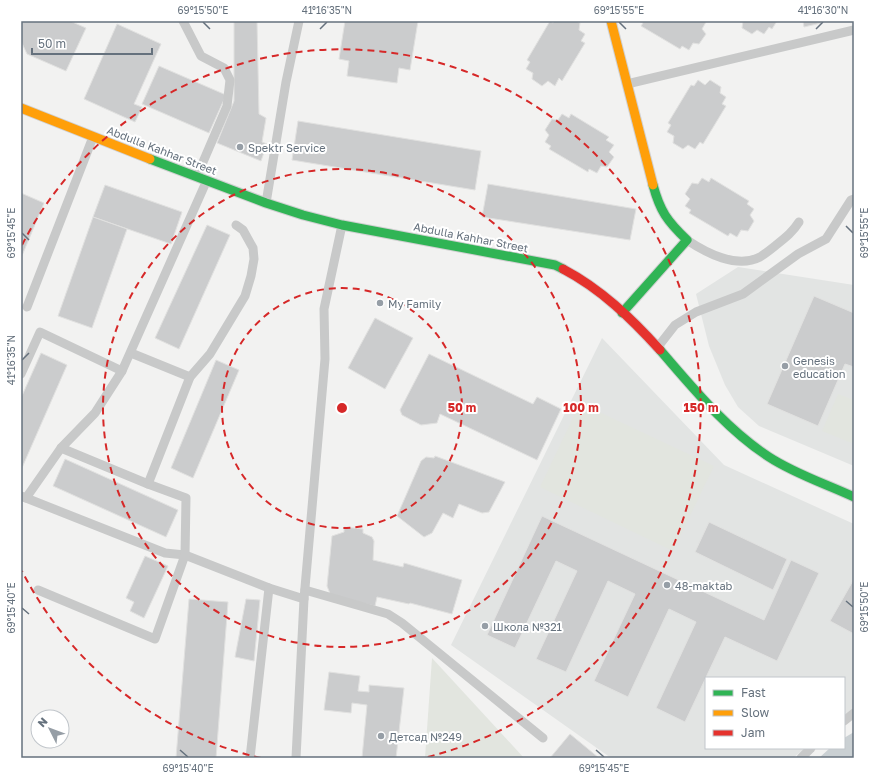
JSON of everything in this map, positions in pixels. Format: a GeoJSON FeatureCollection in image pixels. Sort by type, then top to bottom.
{"type":"FeatureCollection","features":[{"type":"Feature","properties":{"kind":"street"},"geometry":{"type":"LineString","coordinates":[[611,21],[659,207],[672,226],[687,240],[622,313]]}},
{"type":"Feature","properties":{"kind":"street","name":"Abdulla Kahhar Street"},"geometry":{"type":"LineString","coordinates":[[21,108],[266,203],[342,225],[555,265],[580,277],[622,313],[723,419],[756,446],[773,459],[854,497]]}},
{"type":"Feature","properties":{"kind":"lane"},"geometry":{"type":"LineString","coordinates":[[183,21],[202,56],[224,68],[230,80],[227,106],[197,176]]}},
{"type":"Feature","properties":{"kind":"lane"},"geometry":{"type":"LineString","coordinates":[[266,203],[286,82],[299,21]]}},
{"type":"Feature","properties":{"kind":"lane"},"geometry":{"type":"LineString","coordinates":[[627,84],[854,30]]}},
{"type":"Feature","properties":{"kind":"lane"},"geometry":{"type":"LineString","coordinates":[[27,307],[93,137]]}},
{"type":"Feature","properties":{"kind":"lane"},"geometry":{"type":"LineString","coordinates":[[207,180],[122,371],[95,413],[61,448],[24,497],[165,553],[185,555],[269,588],[304,594],[388,614],[402,623],[543,738]]}},
{"type":"Feature","properties":{"kind":"lane"},"geometry":{"type":"LineString","coordinates":[[657,348],[675,325],[691,315],[743,294],[798,254],[826,239],[851,200],[854,199]]}},
{"type":"Feature","properties":{"kind":"lane"},"geometry":{"type":"LineString","coordinates":[[687,240],[698,248],[719,257],[741,261],[752,260],[761,256],[792,233],[799,222]]}},
{"type":"Feature","properties":{"kind":"lane"},"geometry":{"type":"LineString","coordinates":[[148,484],[190,377],[210,354],[245,296],[254,259],[253,248],[244,230],[236,224]]}},
{"type":"Feature","properties":{"kind":"lane"},"geometry":{"type":"LineString","coordinates":[[296,758],[304,594],[325,359],[324,309],[342,225]]}},
{"type":"Feature","properties":{"kind":"lane"},"geometry":{"type":"LineString","coordinates":[[21,374],[40,332],[122,371]]}},
{"type":"Feature","properties":{"kind":"lane"},"geometry":{"type":"LineString","coordinates":[[131,353],[190,377]]}},
{"type":"Feature","properties":{"kind":"lane"},"geometry":{"type":"LineString","coordinates":[[38,590],[155,639],[185,555],[186,498],[61,448]]}},
{"type":"Feature","properties":{"kind":"lane"},"geometry":{"type":"LineString","coordinates":[[250,758],[269,588]]}},
{"type":"Feature","properties":{"kind":"lane"},"geometry":{"type":"LineString","coordinates":[[845,720],[854,714]]}},
{"type":"Feature","properties":{"kind":"lane"},"geometry":{"type":"LineString","coordinates":[[801,758],[810,749]]}},
{"type":"Feature","properties":{"kind":"shaded area","name":"Genesis education"},"geometry":{"type":"Polygon","coordinates":[[[738,267],[854,285],[854,466],[759,426],[738,407],[725,385],[709,346],[696,294],[738,267]]]}},
{"type":"Feature","properties":{"kind":"shaded area","name":"48-maktab"},"geometry":{"type":"Polygon","coordinates":[[[602,338],[724,465],[854,524],[854,709],[845,716],[845,677],[705,677],[705,749],[804,749],[793,758],[611,758],[451,645],[602,338]]]}},
{"type":"Feature","properties":{"kind":"shaded area"},"geometry":{"type":"Polygon","coordinates":[[[838,394],[854,400],[854,444],[822,431],[838,394]]]}},
{"type":"Feature","properties":{"kind":"shaded area"},"geometry":{"type":"Polygon","coordinates":[[[580,403],[714,466],[673,551],[540,487],[580,403]]]}},
{"type":"Feature","properties":{"kind":"shaded area"},"geometry":{"type":"Polygon","coordinates":[[[432,658],[524,758],[425,758],[432,658]]]}},
{"type":"Feature","properties":{"kind":"shaded area"},"geometry":{"type":"Polygon","coordinates":[[[854,732],[854,758],[819,758],[829,749],[845,749],[845,737],[854,732]]]}},
{"type":"Feature","properties":{"kind":"building"},"geometry":{"type":"Polygon","coordinates":[[[21,21],[70,21],[86,28],[66,71],[27,54],[21,41],[21,21]]]}},
{"type":"Feature","properties":{"kind":"building"},"geometry":{"type":"Polygon","coordinates":[[[234,21],[257,21],[259,114],[266,118],[262,142],[267,144],[261,161],[217,143],[234,101],[234,21]]]}},
{"type":"Feature","properties":{"kind":"building"},"geometry":{"type":"Polygon","coordinates":[[[345,21],[418,21],[410,70],[399,68],[397,83],[347,76],[349,61],[339,59],[345,21]]]}},
{"type":"Feature","properties":{"kind":"building"},"geometry":{"type":"Polygon","coordinates":[[[550,21],[553,23],[554,21],[576,21],[580,23],[579,30],[585,34],[581,41],[585,43],[562,81],[559,78],[555,86],[548,81],[542,86],[532,79],[533,73],[526,69],[530,62],[527,60],[550,21]]]}},
{"type":"Feature","properties":{"kind":"building"},"geometry":{"type":"Polygon","coordinates":[[[640,21],[704,21],[706,22],[702,29],[706,34],[699,44],[693,43],[689,50],[682,46],[680,49],[641,26],[643,23],[640,21]]]}},
{"type":"Feature","properties":{"kind":"building"},"geometry":{"type":"Polygon","coordinates":[[[743,21],[777,21],[772,29],[769,27],[764,34],[757,30],[752,34],[742,28],[743,21]]]}},
{"type":"Feature","properties":{"kind":"building"},"geometry":{"type":"Polygon","coordinates":[[[803,21],[821,21],[821,23],[804,27],[803,21]]]}},
{"type":"Feature","properties":{"kind":"building"},"geometry":{"type":"Polygon","coordinates":[[[117,24],[161,44],[134,104],[142,107],[135,122],[84,99],[117,24]]]}},
{"type":"Feature","properties":{"kind":"building"},"geometry":{"type":"Polygon","coordinates":[[[159,66],[226,95],[209,133],[142,104],[159,66]]]}},
{"type":"Feature","properties":{"kind":"building"},"geometry":{"type":"Polygon","coordinates":[[[698,80],[705,85],[710,80],[721,87],[720,93],[726,97],[722,104],[726,106],[703,144],[700,142],[695,149],[688,145],[683,149],[673,143],[674,136],[667,132],[671,125],[668,123],[691,85],[694,86],[698,80]]]}},
{"type":"Feature","properties":{"kind":"building"},"geometry":{"type":"Polygon","coordinates":[[[562,114],[569,118],[571,114],[609,137],[606,140],[614,145],[609,152],[614,157],[607,167],[601,166],[597,173],[589,169],[588,172],[549,149],[551,146],[545,142],[549,135],[545,130],[552,119],[558,120],[562,114]]]}},
{"type":"Feature","properties":{"kind":"building"},"geometry":{"type":"Polygon","coordinates":[[[298,121],[481,151],[475,190],[292,160],[298,121]]]}},
{"type":"Feature","properties":{"kind":"building"},"geometry":{"type":"Polygon","coordinates":[[[702,178],[709,182],[711,178],[749,201],[747,204],[754,209],[750,215],[754,221],[748,231],[741,230],[737,237],[730,233],[728,236],[689,213],[691,210],[685,206],[690,199],[685,194],[692,183],[698,184],[702,178]]]}},
{"type":"Feature","properties":{"kind":"building"},"geometry":{"type":"Polygon","coordinates":[[[488,184],[636,209],[630,240],[482,217],[488,184]]]}},
{"type":"Feature","properties":{"kind":"building"},"geometry":{"type":"Polygon","coordinates":[[[105,185],[182,212],[171,244],[93,217],[105,185]]]}},
{"type":"Feature","properties":{"kind":"building"},"geometry":{"type":"Polygon","coordinates":[[[21,193],[44,203],[21,258],[21,193]]]}},
{"type":"Feature","properties":{"kind":"building"},"geometry":{"type":"Polygon","coordinates":[[[93,217],[127,229],[92,328],[58,316],[93,217]]]}},
{"type":"Feature","properties":{"kind":"building"},"geometry":{"type":"Polygon","coordinates":[[[207,225],[230,235],[179,349],[155,338],[207,225]]]}},
{"type":"Feature","properties":{"kind":"building"},"geometry":{"type":"Polygon","coordinates":[[[814,296],[854,313],[854,367],[845,364],[818,426],[767,404],[814,296]]]}},
{"type":"Feature","properties":{"kind":"building"},"geometry":{"type":"Polygon","coordinates":[[[375,318],[413,338],[385,389],[348,368],[375,318]]]}},
{"type":"Feature","properties":{"kind":"building"},"geometry":{"type":"Polygon","coordinates":[[[41,353],[67,365],[21,470],[21,398],[41,353]]]}},
{"type":"Feature","properties":{"kind":"building"},"geometry":{"type":"Polygon","coordinates":[[[429,354],[533,404],[537,397],[561,409],[537,460],[440,414],[437,423],[421,425],[402,415],[400,410],[429,354]]]}},
{"type":"Feature","properties":{"kind":"building"},"geometry":{"type":"Polygon","coordinates":[[[216,360],[239,370],[193,478],[171,468],[216,360]]]}},
{"type":"Feature","properties":{"kind":"building"},"geometry":{"type":"Polygon","coordinates":[[[435,456],[505,482],[489,512],[482,513],[459,504],[453,518],[443,513],[432,533],[424,537],[397,516],[421,461],[426,457],[434,458],[435,456]]]}},
{"type":"Feature","properties":{"kind":"building"},"geometry":{"type":"Polygon","coordinates":[[[65,459],[178,510],[166,537],[53,486],[65,459]]]}},
{"type":"Feature","properties":{"kind":"building"},"geometry":{"type":"Polygon","coordinates":[[[542,516],[764,620],[791,560],[819,573],[777,661],[725,637],[685,722],[656,708],[696,622],[669,609],[628,697],[594,681],[635,594],[608,581],[566,672],[536,659],[577,571],[556,561],[515,648],[487,635],[542,516]]]}},
{"type":"Feature","properties":{"kind":"building"},"geometry":{"type":"Polygon","coordinates":[[[709,522],[787,559],[773,590],[695,552],[709,522]]]}},
{"type":"Feature","properties":{"kind":"building"},"geometry":{"type":"Polygon","coordinates":[[[344,527],[363,529],[363,533],[372,537],[374,541],[373,560],[403,567],[404,563],[462,580],[452,614],[410,603],[377,597],[375,606],[331,596],[327,586],[332,536],[344,532],[344,527]]]}},
{"type":"Feature","properties":{"kind":"building"},"geometry":{"type":"Polygon","coordinates":[[[145,556],[168,566],[144,618],[130,611],[134,602],[126,598],[145,556]]]}},
{"type":"Feature","properties":{"kind":"building"},"geometry":{"type":"Polygon","coordinates":[[[854,579],[854,634],[830,621],[854,579]]]}},
{"type":"Feature","properties":{"kind":"building"},"geometry":{"type":"Polygon","coordinates":[[[189,599],[228,602],[216,758],[176,758],[189,599]]]}},
{"type":"Feature","properties":{"kind":"building"},"geometry":{"type":"Polygon","coordinates":[[[246,599],[260,600],[254,661],[235,657],[246,599]]]}},
{"type":"Feature","properties":{"kind":"building","name":"Детсад №249"},"geometry":{"type":"Polygon","coordinates":[[[329,672],[360,676],[358,691],[369,692],[369,685],[404,688],[396,758],[362,758],[367,705],[352,703],[351,713],[324,710],[329,672]]]}},
{"type":"Feature","properties":{"kind":"building"},"geometry":{"type":"Polygon","coordinates":[[[570,734],[599,758],[550,758],[570,734]]]}},
{"type":"Feature","properties":{"kind":"traffic: fast"},"geometry":{"type":"LineString","coordinates":[[150,159],[266,203],[303,215],[342,225],[555,265],[563,269]]}},
{"type":"Feature","properties":{"kind":"traffic: fast"},"geometry":{"type":"LineString","coordinates":[[622,313],[687,240],[665,215],[658,202],[653,185]]}},
{"type":"Feature","properties":{"kind":"traffic: fast"},"geometry":{"type":"LineString","coordinates":[[660,350],[724,421],[753,446],[789,469],[854,497]]}},
{"type":"Feature","properties":{"kind":"traffic: slow"},"geometry":{"type":"LineString","coordinates":[[611,21],[653,185]]}},
{"type":"Feature","properties":{"kind":"traffic: slow"},"geometry":{"type":"LineString","coordinates":[[21,108],[150,159]]}},
{"type":"Feature","properties":{"kind":"traffic: jam"},"geometry":{"type":"LineString","coordinates":[[563,269],[577,277],[615,305],[660,350]]}},
{"type":"Feature","properties":{"kind":"place","name":"Spektr Service"},"geometry":{"type":"Point","coordinates":[240,147]}},
{"type":"Feature","properties":{"kind":"place","name":"My Family"},"geometry":{"type":"Point","coordinates":[380,303]}},
{"type":"Feature","properties":{"kind":"place","name":"Genesis education"},"geometry":{"type":"Point","coordinates":[785,366]}},
{"type":"Feature","properties":{"kind":"place","name":"48-maktab"},"geometry":{"type":"Point","coordinates":[667,585]}},
{"type":"Feature","properties":{"kind":"place","name":"Школа №321"},"geometry":{"type":"Point","coordinates":[485,626]}},
{"type":"Feature","properties":{"kind":"place","name":"Детсад №249"},"geometry":{"type":"Point","coordinates":[381,736]}}]}
